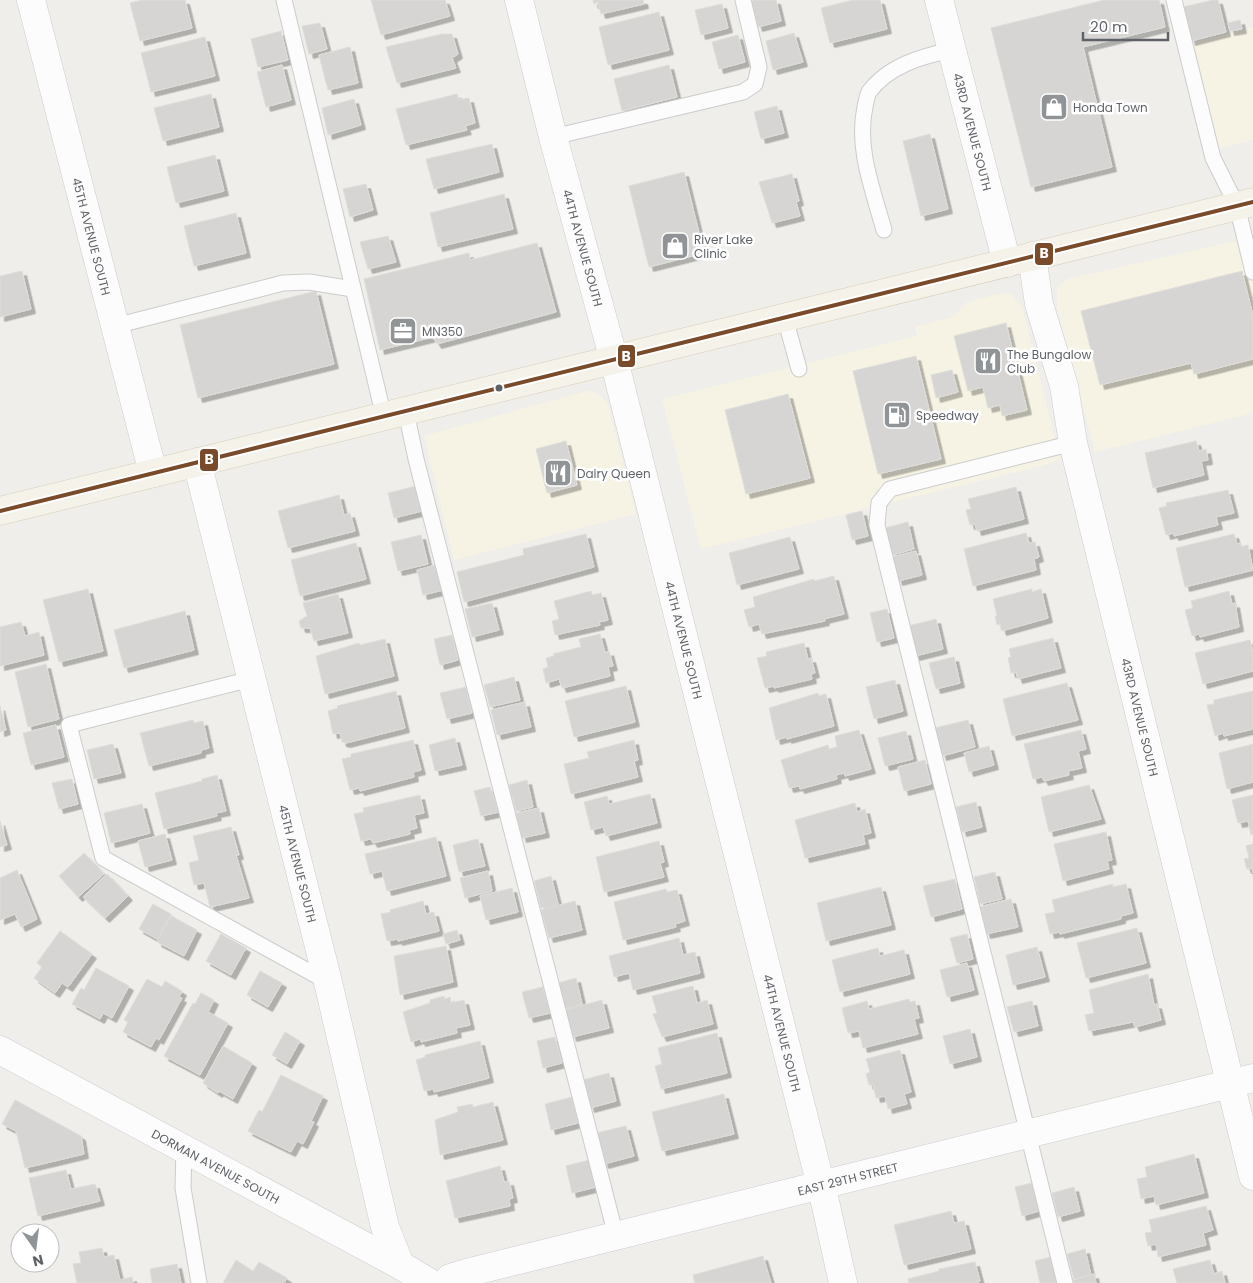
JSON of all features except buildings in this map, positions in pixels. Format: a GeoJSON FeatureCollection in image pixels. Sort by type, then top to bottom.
{"type":"FeatureCollection","features":[{"type":"Feature","properties":{"kind":"main road"},"geometry":{"type":"LineString","coordinates":[[0,512],[1245,204]]}},
{"type":"Feature","properties":{"kind":"street","name":"45TH AVENUE SOUTH"},"geometry":{"type":"LineString","coordinates":[[31,0],[153,473]]}},
{"type":"Feature","properties":{"kind":"street","name":"44TH AVENUE SOUTH"},"geometry":{"type":"LineString","coordinates":[[519,0],[553,137],[614,360],[821,1185],[843,1283]]}},
{"type":"Feature","properties":{"kind":"street","name":"43RD AVENUE SOUTH"},"geometry":{"type":"LineString","coordinates":[[939,0],[1007,263]]}},
{"type":"Feature","properties":{"kind":"street","name":"43RD AVENUE SOUTH"},"geometry":{"type":"LineString","coordinates":[[1032,256],[1040,304],[1064,386],[1072,443],[1242,1081],[1253,1176]]}},
{"type":"Feature","properties":{"kind":"street","name":"45TH AVENUE SOUTH"},"geometry":{"type":"LineString","coordinates":[[197,462],[250,679],[328,982],[385,1227],[400,1265]]}},
{"type":"Feature","properties":{"kind":"street","name":"DORMAN AVENUE SOUTH"},"geometry":{"type":"LineString","coordinates":[[0,1050],[400,1265],[430,1283]]}},
{"type":"Feature","properties":{"kind":"street","name":"EAST 29TH STREET"},"geometry":{"type":"LineString","coordinates":[[447,1283],[450,1278],[466,1272],[1242,1081]]}},
{"type":"Feature","properties":{"kind":"lane"},"geometry":{"type":"LineString","coordinates":[[284,0],[353,289],[395,414],[418,468],[616,1236]]}},
{"type":"Feature","properties":{"kind":"lane"},"geometry":{"type":"LineString","coordinates":[[553,137],[743,92],[755,84],[759,67],[743,0]]}},
{"type":"Feature","properties":{"kind":"lane"},"geometry":{"type":"LineString","coordinates":[[1174,0],[1213,158],[1245,204],[1253,272]]}},
{"type":"Feature","properties":{"kind":"lane"},"geometry":{"type":"LineString","coordinates":[[884,230],[864,154],[862,123],[868,94],[884,76],[920,57],[952,50]]}},
{"type":"Feature","properties":{"kind":"lane"},"geometry":{"type":"LineString","coordinates":[[115,326],[283,282],[309,282],[353,289]]}},
{"type":"Feature","properties":{"kind":"lane"},"geometry":{"type":"LineString","coordinates":[[785,318],[799,369]]}},
{"type":"Feature","properties":{"kind":"lane"},"geometry":{"type":"LineString","coordinates":[[1065,1283],[876,525],[879,503],[890,489],[1072,443]]}},
{"type":"Feature","properties":{"kind":"lane"},"geometry":{"type":"LineString","coordinates":[[250,679],[69,724],[103,858],[328,982]]}},
{"type":"Feature","properties":{"kind":"lane"},"geometry":{"type":"LineString","coordinates":[[184,1150],[183,1188],[200,1283]]}},
{"type":"Feature","properties":{"kind":"shaded area"},"geometry":{"type":"Polygon","coordinates":[[[1253,27],[1253,140],[1218,149],[1192,43],[1253,27]]]}},
{"type":"Feature","properties":{"kind":"shaded area"},"geometry":{"type":"Polygon","coordinates":[[[1253,237],[1253,413],[1095,452],[1057,309],[1057,287],[1068,279],[1253,237]]]}},
{"type":"Feature","properties":{"kind":"shaded area"},"geometry":{"type":"Polygon","coordinates":[[[1010,293],[1022,307],[1060,459],[1045,465],[701,549],[662,399],[917,336],[915,327],[953,317],[967,302],[1010,293]]]}},
{"type":"Feature","properties":{"kind":"shaded area"},"geometry":{"type":"Polygon","coordinates":[[[591,390],[602,397],[608,405],[636,514],[454,560],[424,436],[591,390]]]}},
{"type":"Feature","properties":{"kind":"transit line","name":"B"},"geometry":{"type":"LineString","coordinates":[[0,511],[1253,202]]}},
{"type":"Feature","properties":{"kind":"place","name":"Honda Town"},"geometry":{"type":"Point","coordinates":[1054,107]}},
{"type":"Feature","properties":{"kind":"place","name":"River Lake Clinic"},"geometry":{"type":"Point","coordinates":[675,246]}},
{"type":"Feature","properties":{"kind":"place","name":"MN350"},"geometry":{"type":"Point","coordinates":[403,331]}},
{"type":"Feature","properties":{"kind":"place","name":"The Bungalow Club"},"geometry":{"type":"Point","coordinates":[988,361]}},
{"type":"Feature","properties":{"kind":"place","name":"Speedway"},"geometry":{"type":"Point","coordinates":[897,415]}},
{"type":"Feature","properties":{"kind":"place","name":"Dairy Queen"},"geometry":{"type":"Point","coordinates":[558,473]}}]}
